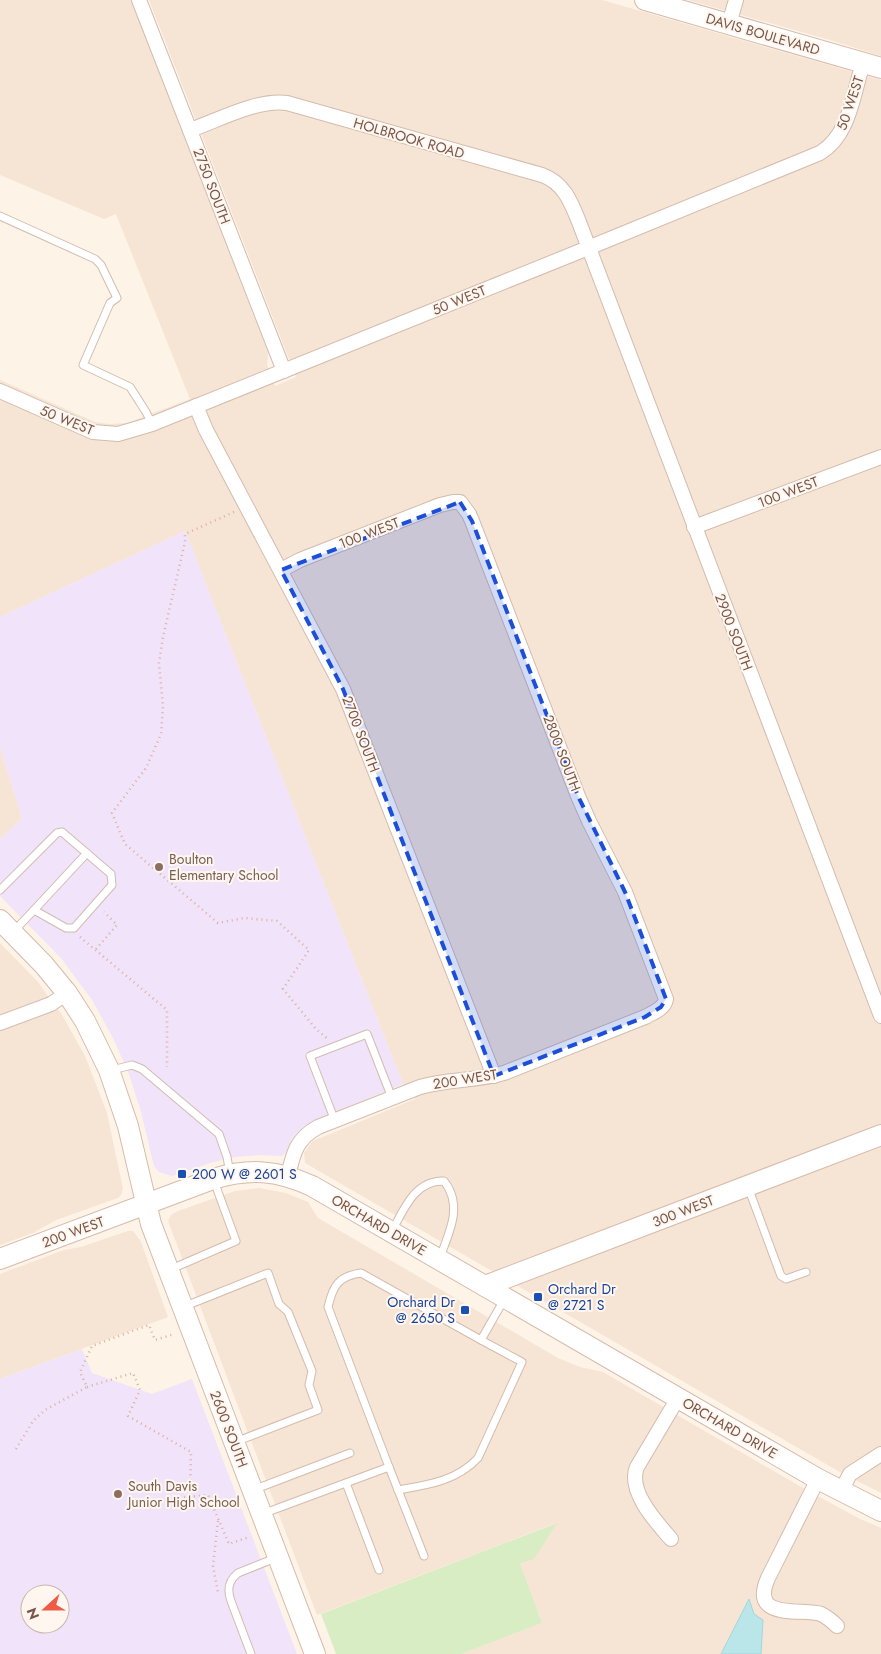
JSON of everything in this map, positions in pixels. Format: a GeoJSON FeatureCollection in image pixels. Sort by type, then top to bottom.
{"type":"FeatureCollection","features":[{"type":"Feature","properties":{"kind":"main road","name":"DAVIS BOULEVARD"},"geometry":{"type":"LineString","coordinates":[[645,0],[872,65]]}},
{"type":"Feature","properties":{"kind":"main road"},"geometry":{"type":"LineString","coordinates":[[6,926],[44,965],[67,993],[85,1021],[109,1070],[128,1126],[146,1204]]}},
{"type":"Feature","properties":{"kind":"main road","name":"300 WEST"},"geometry":{"type":"LineString","coordinates":[[485,1286],[881,1135]]}},
{"type":"Feature","properties":{"kind":"main road","name":"ORCHARD DRIVE"},"geometry":{"type":"LineString","coordinates":[[146,1204],[222,1177],[259,1172],[288,1176],[312,1186],[818,1479],[881,1511]]}},
{"type":"Feature","properties":{"kind":"main road","name":"200 WEST"},"geometry":{"type":"LineString","coordinates":[[0,1259],[146,1204]]}},
{"type":"Feature","properties":{"kind":"main road","name":"2600 SOUTH"},"geometry":{"type":"LineString","coordinates":[[146,1204],[151,1224],[315,1654]]}},
{"type":"Feature","properties":{"kind":"street","name":"2750 SOUTH"},"geometry":{"type":"LineString","coordinates":[[139,0],[284,371]]}},
{"type":"Feature","properties":{"kind":"street"},"geometry":{"type":"LineString","coordinates":[[729,24],[736,0]]}},
{"type":"Feature","properties":{"kind":"street","name":"50 WEST"},"geometry":{"type":"LineString","coordinates":[[0,391],[93,432],[118,434],[152,424],[588,248],[826,149],[837,139],[872,65]]}},
{"type":"Feature","properties":{"kind":"street","name":"HOLBROOK ROAD"},"geometry":{"type":"LineString","coordinates":[[190,130],[258,105],[280,102],[542,175],[559,185],[569,198],[588,248]]}},
{"type":"Feature","properties":{"kind":"street","name":"2900 SOUTH"},"geometry":{"type":"LineString","coordinates":[[588,248],[881,1016]]}},
{"type":"Feature","properties":{"kind":"street","name":"2700 SOUTH"},"geometry":{"type":"LineString","coordinates":[[196,406],[206,430],[343,688],[494,1076]]}},
{"type":"Feature","properties":{"kind":"street","name":"100 WEST"},"geometry":{"type":"LineString","coordinates":[[694,527],[881,457]]}},
{"type":"Feature","properties":{"kind":"street","name":"100 WEST"},"geometry":{"type":"LineString","coordinates":[[280,570],[300,560],[440,505],[460,502]]}},
{"type":"Feature","properties":{"kind":"street","name":"2800 SOUTH"},"geometry":{"type":"LineString","coordinates":[[460,502],[472,521],[589,821],[625,892],[665,995],[666,1003]]}},
{"type":"Feature","properties":{"kind":"street"},"geometry":{"type":"LineString","coordinates":[[0,1023],[51,1004],[67,993]]}},
{"type":"Feature","properties":{"kind":"street","name":"200 WEST"},"geometry":{"type":"LineString","coordinates":[[288,1176],[300,1141],[310,1131],[427,1085],[494,1076],[645,1017],[666,1003]]}},
{"type":"Feature","properties":{"kind":"street"},"geometry":{"type":"LineString","coordinates":[[671,1539],[654,1520],[644,1504],[635,1476],[637,1468],[678,1398]]}},
{"type":"Feature","properties":{"kind":"street"},"geometry":{"type":"LineString","coordinates":[[841,1491],[850,1474],[881,1454]]}},
{"type":"Feature","properties":{"kind":"street"},"geometry":{"type":"LineString","coordinates":[[818,1479],[768,1578],[764,1594],[769,1604],[777,1610],[823,1615],[837,1626]]}},
{"type":"Feature","properties":{"kind":"lane"},"geometry":{"type":"LineString","coordinates":[[0,216],[95,259],[101,265],[117,298],[110,303],[83,365],[130,388],[152,424]]}},
{"type":"Feature","properties":{"kind":"lane"},"geometry":{"type":"LineString","coordinates":[[0,890],[57,834],[62,832],[111,874],[112,885],[74,928],[66,928],[34,910]]}},
{"type":"Feature","properties":{"kind":"lane"},"geometry":{"type":"LineString","coordinates":[[6,926],[34,910],[87,853]]}},
{"type":"Feature","properties":{"kind":"lane"},"geometry":{"type":"LineString","coordinates":[[335,1121],[310,1056],[324,1050],[367,1034],[392,1098]]}},
{"type":"Feature","properties":{"kind":"lane"},"geometry":{"type":"LineString","coordinates":[[109,1070],[132,1065],[142,1069],[219,1134],[227,1157],[222,1177],[236,1242],[169,1270]]}},
{"type":"Feature","properties":{"kind":"lane"},"geometry":{"type":"LineString","coordinates":[[392,1232],[412,1195],[422,1186],[437,1180],[444,1181],[451,1189],[454,1218],[439,1259]]}},
{"type":"Feature","properties":{"kind":"lane"},"geometry":{"type":"LineString","coordinates":[[748,1186],[781,1276],[786,1279],[806,1272]]}},
{"type":"Feature","properties":{"kind":"lane"},"geometry":{"type":"LineString","coordinates":[[183,1307],[268,1273],[279,1304],[288,1312],[312,1371],[309,1385],[318,1410],[234,1442]]}},
{"type":"Feature","properties":{"kind":"lane"},"geometry":{"type":"LineString","coordinates":[[398,1490],[436,1483],[469,1468],[478,1458],[522,1362],[361,1273],[353,1274],[341,1279],[332,1289],[328,1307],[389,1467],[398,1490],[424,1556]]}},
{"type":"Feature","properties":{"kind":"lane"},"geometry":{"type":"LineString","coordinates":[[481,1340],[505,1298]]}},
{"type":"Feature","properties":{"kind":"lane"},"geometry":{"type":"LineString","coordinates":[[253,1490],[350,1452]]}},
{"type":"Feature","properties":{"kind":"lane"},"geometry":{"type":"LineString","coordinates":[[262,1514],[389,1467]]}},
{"type":"Feature","properties":{"kind":"lane"},"geometry":{"type":"LineString","coordinates":[[346,1483],[379,1570]]}},
{"type":"Feature","properties":{"kind":"lane"},"geometry":{"type":"LineString","coordinates":[[251,1654],[229,1595],[229,1584],[238,1573],[278,1557]]}},
{"type":"Feature","properties":{"kind":"path"},"geometry":{"type":"LineString","coordinates":[[235,511],[186,534],[159,663],[163,706],[161,734],[146,768],[112,813],[125,844],[218,923],[244,918],[277,921],[309,950],[283,989],[316,1029],[329,1040]]}},
{"type":"Feature","properties":{"kind":"path"},"geometry":{"type":"LineString","coordinates":[[96,949],[117,925],[104,912]]}},
{"type":"Feature","properties":{"kind":"path"},"geometry":{"type":"LineString","coordinates":[[80,937],[167,1010],[166,1067]]}},
{"type":"Feature","properties":{"kind":"path"},"geometry":{"type":"LineString","coordinates":[[87,1386],[80,1372],[92,1346],[149,1325],[155,1340],[174,1334]]}},
{"type":"Feature","properties":{"kind":"path"},"geometry":{"type":"LineString","coordinates":[[16,1448],[33,1421],[45,1410],[87,1386],[133,1373],[140,1390],[128,1416],[191,1452],[190,1496]]}},
{"type":"Feature","properties":{"kind":"path"},"geometry":{"type":"LineString","coordinates":[[179,1498],[208,1495],[229,1544],[249,1537]]}},
{"type":"Feature","properties":{"kind":"path"},"geometry":{"type":"LineString","coordinates":[[218,1520],[213,1566],[218,1593]]}},
{"type":"Feature","properties":{"kind":"highlighted area"},"geometry":{"type":"Polygon","coordinates":[[[460,502],[472,521],[578,796],[625,892],[666,999],[661,1007],[645,1017],[494,1076],[343,689],[281,570],[460,502]]]}},
{"type":"Feature","properties":{"kind":"shaded area"},"geometry":{"type":"Polygon","coordinates":[[[0,0],[131,0],[268,352],[267,365],[275,386],[296,377],[149,0],[602,0],[881,80],[881,1493],[838,1471],[305,1163],[304,1153],[313,1141],[415,1099],[403,1084],[185,531],[0,617],[0,380],[95,422],[110,424],[127,423],[190,399],[116,214],[104,219],[0,175],[0,0]]]}},
{"type":"Feature","properties":{"kind":"shaded area"},"geometry":{"type":"Polygon","coordinates":[[[688,0],[881,0],[881,56],[830,40],[688,0]]]}},
{"type":"Feature","properties":{"kind":"shaded area","name":"Boulton Elementary School"},"geometry":{"type":"Polygon","coordinates":[[[185,531],[403,1084],[304,1126],[292,1138],[285,1154],[281,1156],[235,1157],[172,1176],[159,1172],[154,1166],[141,1112],[129,1074],[113,1038],[92,1000],[61,958],[0,896],[0,839],[22,818],[0,747],[0,617],[185,531]]]}},
{"type":"Feature","properties":{"kind":"shaded area"},"geometry":{"type":"Polygon","coordinates":[[[0,747],[22,818],[0,839],[0,747]]]}},
{"type":"Feature","properties":{"kind":"shaded area"},"geometry":{"type":"Polygon","coordinates":[[[0,943],[37,981],[62,1015],[85,1056],[107,1113],[123,1189],[118,1198],[56,1220],[33,1233],[0,1245],[0,943]]]}},
{"type":"Feature","properties":{"kind":"shaded area"},"geometry":{"type":"Polygon","coordinates":[[[259,1188],[286,1193],[308,1202],[318,1218],[558,1358],[580,1367],[603,1372],[803,1488],[858,1518],[881,1528],[881,1654],[461,1654],[542,1623],[520,1563],[556,1523],[317,1615],[168,1221],[171,1215],[178,1211],[235,1191],[259,1188]]]}},
{"type":"Feature","properties":{"kind":"shaded area"},"geometry":{"type":"Polygon","coordinates":[[[133,1231],[141,1242],[168,1317],[0,1379],[0,1274],[64,1250],[81,1247],[133,1231]]]}},
{"type":"Feature","properties":{"kind":"shaded area","name":"South Davis Junior High School"},"geometry":{"type":"Polygon","coordinates":[[[82,1349],[92,1373],[152,1394],[192,1379],[297,1654],[0,1654],[0,1379],[82,1349]]]}},
{"type":"Feature","properties":{"kind":"green space"},"geometry":{"type":"Polygon","coordinates":[[[557,1523],[534,1559],[520,1563],[542,1623],[461,1654],[336,1654],[321,1614],[557,1523]]]}},
{"type":"Feature","properties":{"kind":"water"},"geometry":{"type":"Polygon","coordinates":[[[749,1599],[754,1614],[763,1620],[761,1654],[721,1654],[749,1599]]]}},
{"type":"Feature","properties":{"kind":"place","name":"Boulton Elementary School"},"geometry":{"type":"Point","coordinates":[159,867]}},
{"type":"Feature","properties":{"kind":"place","name":"200 W @ 2601 S"},"geometry":{"type":"Point","coordinates":[182,1174]}},
{"type":"Feature","properties":{"kind":"place","name":"Orchard Dr @ 2721 S"},"geometry":{"type":"Point","coordinates":[538,1297]}},
{"type":"Feature","properties":{"kind":"place","name":"Orchard Dr @ 2650 S"},"geometry":{"type":"Point","coordinates":[465,1310]}},
{"type":"Feature","properties":{"kind":"place","name":"South Davis Junior High School"},"geometry":{"type":"Point","coordinates":[118,1494]}}]}
